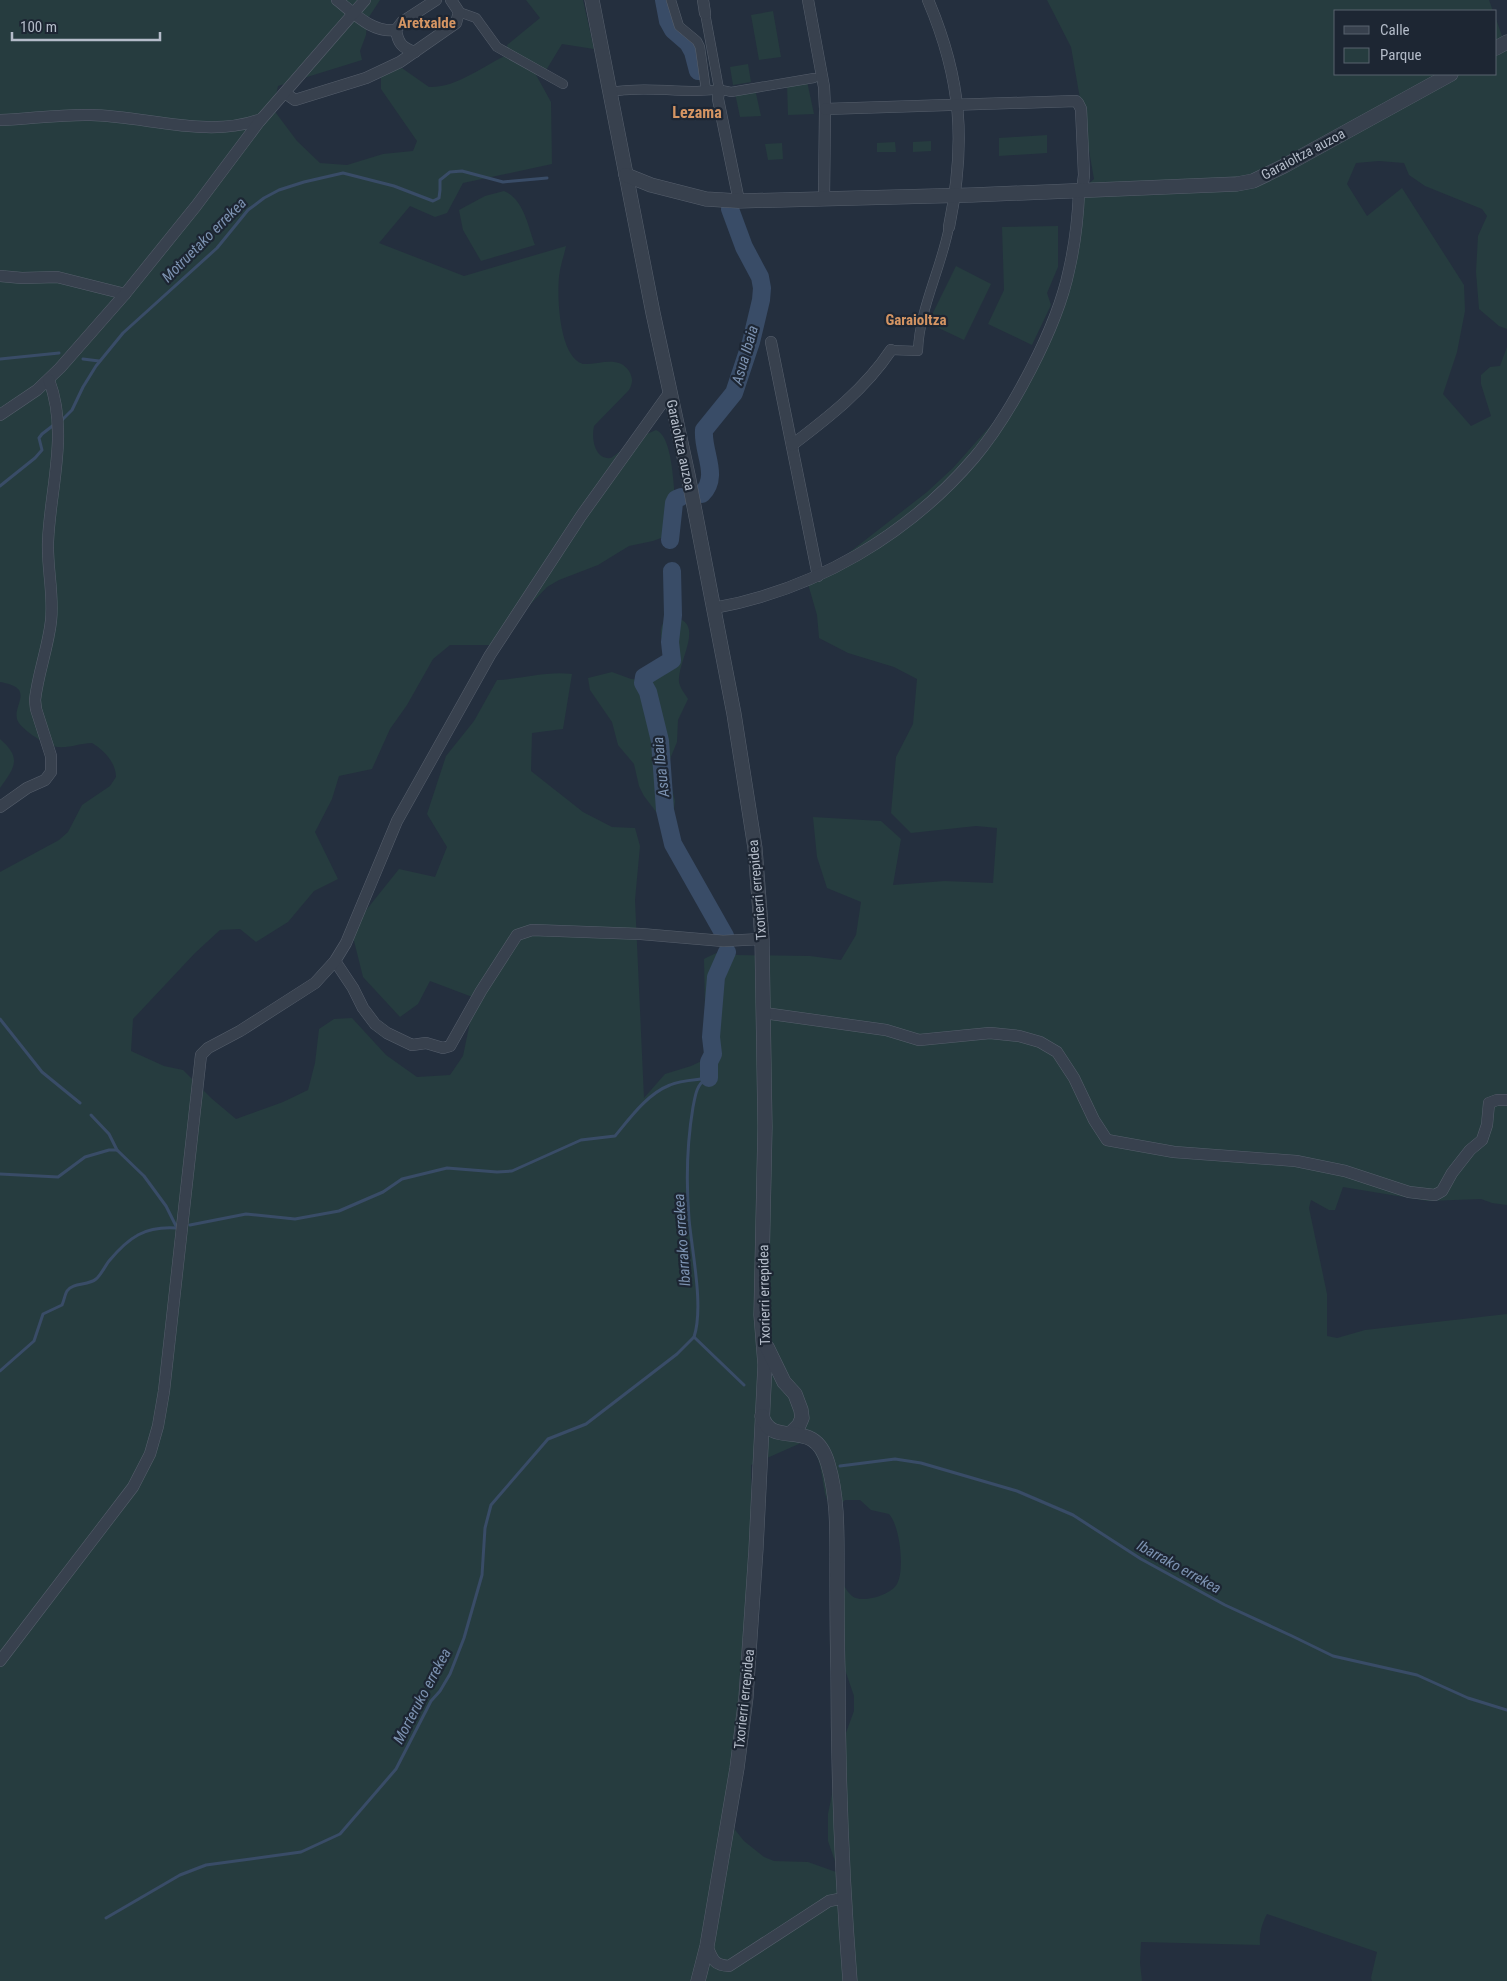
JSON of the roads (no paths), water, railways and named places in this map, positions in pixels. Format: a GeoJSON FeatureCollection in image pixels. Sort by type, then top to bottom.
{"type":"FeatureCollection","features":[{"type":"Feature","properties":{"kind":"street"},"geometry":{"type":"LineString","coordinates":[[337,0],[368,25],[385,32],[396,30],[402,22],[436,0]]}},
{"type":"Feature","properties":{"kind":"street"},"geometry":{"type":"LineString","coordinates":[[0,415],[49,380],[125,294],[196,206],[261,120],[365,0]]}},
{"type":"Feature","properties":{"kind":"street"},"geometry":{"type":"LineString","coordinates":[[451,0],[460,12],[476,18],[496,47],[563,84]]}},
{"type":"Feature","properties":{"kind":"street","name":"Garaioltza auzoa"},"geometry":{"type":"LineString","coordinates":[[592,0],[714,608]]}},
{"type":"Feature","properties":{"kind":"street"},"geometry":{"type":"LineString","coordinates":[[671,0],[679,26],[697,41],[700,47],[706,90]]}},
{"type":"Feature","properties":{"kind":"street"},"geometry":{"type":"LineString","coordinates":[[703,0],[719,89],[718,99],[739,201]]}},
{"type":"Feature","properties":{"kind":"street"},"geometry":{"type":"LineString","coordinates":[[808,0],[824,87],[826,109],[824,198]]}},
{"type":"Feature","properties":{"kind":"street"},"geometry":{"type":"LineString","coordinates":[[792,445],[859,390],[877,371],[890,350],[918,351],[918,339],[944,252],[955,196],[960,147],[958,105],[953,74],[930,1]]}},
{"type":"Feature","properties":{"kind":"street"},"geometry":{"type":"LineString","coordinates":[[285,93],[295,100],[366,78],[400,62],[415,52],[456,23],[460,12]]}},
{"type":"Feature","properties":{"kind":"street"},"geometry":{"type":"LineString","coordinates":[[396,30],[398,41],[401,45],[405,49],[415,52]]}},
{"type":"Feature","properties":{"kind":"street","name":"Garaioltza auzoa"},"geometry":{"type":"LineString","coordinates":[[626,175],[651,185],[706,199],[739,201],[955,196],[1220,186],[1253,180],[1284,166],[1449,75]]}},
{"type":"Feature","properties":{"kind":"street"},"geometry":{"type":"LineString","coordinates":[[618,91],[634,88],[719,89],[731,92],[814,78]]}},
{"type":"Feature","properties":{"kind":"street"},"geometry":{"type":"LineString","coordinates":[[714,608],[757,598],[795,586],[818,576],[867,550],[916,514],[948,485],[974,457],[1000,422],[1020,390],[1054,320],[1069,272],[1077,225],[1083,166],[1081,109],[1076,101],[826,109]]}},
{"type":"Feature","properties":{"kind":"street"},"geometry":{"type":"LineString","coordinates":[[0,120],[92,115],[219,127],[250,124],[261,120]]}},
{"type":"Feature","properties":{"kind":"street"},"geometry":{"type":"LineString","coordinates":[[0,276],[22,278],[57,277],[125,294]]}},
{"type":"Feature","properties":{"kind":"street"},"geometry":{"type":"LineString","coordinates":[[771,342],[818,576]]}},
{"type":"Feature","properties":{"kind":"street"},"geometry":{"type":"LineString","coordinates":[[0,807],[27,788],[45,780],[52,772],[51,756],[35,700],[51,619],[48,543],[59,451],[53,389],[49,380]]}},
{"type":"Feature","properties":{"kind":"street"},"geometry":{"type":"LineString","coordinates":[[0,1661],[132,1487],[150,1454],[158,1426],[164,1391],[201,1055],[208,1048],[240,1031],[315,983],[335,961],[350,935],[397,820],[490,655],[581,516],[670,392]]}},
{"type":"Feature","properties":{"kind":"street","name":"Txorierri errepidea"},"geometry":{"type":"LineString","coordinates":[[698,1981],[707,1946],[727,1830],[746,1697],[761,1461],[762,1416],[765,1392],[761,1315],[765,1127],[762,939],[749,800],[714,608]]}},
{"type":"Feature","properties":{"kind":"street"},"geometry":{"type":"LineString","coordinates":[[335,961],[375,1024],[387,1033],[412,1045],[426,1044],[442,1048],[450,1046],[490,977],[518,935],[523,932],[532,930],[631,934],[724,941],[762,939]]}},
{"type":"Feature","properties":{"kind":"street"},"geometry":{"type":"LineString","coordinates":[[764,1013],[886,1030],[919,1040],[990,1034],[1019,1036],[1040,1042],[1057,1052],[1074,1078],[1094,1120],[1108,1140],[1174,1152],[1296,1161],[1345,1171],[1409,1192],[1426,1194],[1435,1195],[1442,1191],[1463,1157],[1482,1140],[1487,1124],[1489,1103],[1496,1100],[1507,1100]]}},
{"type":"Feature","properties":{"kind":"street"},"geometry":{"type":"LineString","coordinates":[[761,1461],[767,1449],[799,1425],[802,1418],[802,1410],[795,1394],[784,1382],[771,1358],[763,1337]]}},
{"type":"Feature","properties":{"kind":"street"},"geometry":{"type":"LineString","coordinates":[[765,1392],[772,1382],[784,1382]]}},
{"type":"Feature","properties":{"kind":"street"},"geometry":{"type":"LineString","coordinates":[[762,1416],[768,1428],[803,1435],[816,1442],[829,1466],[835,1501],[837,1544],[838,1786],[850,1981]]}},
{"type":"Feature","properties":{"kind":"street"},"geometry":{"type":"LineString","coordinates":[[707,1946],[714,1961],[720,1966],[729,1966],[829,1901],[844,1898]]}},
{"type":"Feature","properties":{"kind":"waterway","name":"Asua Ibaia"},"geometry":{"type":"LineString","coordinates":[[664,0],[668,21],[673,30],[688,43],[693,52],[698,71]]}},
{"type":"Feature","properties":{"kind":"waterway","name":"Motruetako errekea"},"geometry":{"type":"LineString","coordinates":[[61,421],[72,410],[96,366],[123,333],[217,248],[248,210],[279,190],[343,173],[394,186],[433,201],[439,198],[440,180],[450,172],[462,171],[503,182],[547,178]]}},
{"type":"Feature","properties":{"kind":"waterway","name":"Asua Ibaia"},"geometry":{"type":"LineString","coordinates":[[702,494],[710,480],[704,430],[734,393],[751,342],[761,300],[762,288],[760,277],[744,247],[730,209]]}},
{"type":"Feature","properties":{"kind":"waterway"},"geometry":{"type":"LineString","coordinates":[[0,359],[59,353]]}},
{"type":"Feature","properties":{"kind":"waterway"},"geometry":{"type":"LineString","coordinates":[[83,359],[99,361]]}},
{"type":"Feature","properties":{"kind":"waterway","name":"Motruetako errekea"},"geometry":{"type":"LineString","coordinates":[[0,486],[35,458],[42,450],[39,438],[55,424]]}},
{"type":"Feature","properties":{"kind":"waterway","name":"Asua Ibaia"},"geometry":{"type":"LineString","coordinates":[[670,540],[674,503],[676,499],[681,497]]}},
{"type":"Feature","properties":{"kind":"waterway","name":"Asua Ibaia"},"geometry":{"type":"LineString","coordinates":[[672,571],[673,615],[670,642],[672,660],[644,677],[643,683],[648,692],[660,741],[665,810],[673,844],[725,936]]}},
{"type":"Feature","properties":{"kind":"waterway","name":"Asua Ibaia"},"geometry":{"type":"LineString","coordinates":[[709,1078],[709,1062],[713,1054],[711,1037],[716,977],[727,952]]}},
{"type":"Feature","properties":{"kind":"waterway"},"geometry":{"type":"LineString","coordinates":[[0,1019],[42,1072],[80,1103]]}},
{"type":"Feature","properties":{"kind":"waterway"},"geometry":{"type":"LineString","coordinates":[[190,1225],[246,1214],[295,1219],[339,1211],[383,1192],[402,1179],[447,1168],[497,1172],[512,1171],[581,1140],[615,1136],[646,1100],[662,1089],[679,1082],[709,1078]]}},
{"type":"Feature","properties":{"kind":"waterway","name":"Ibarrako errekea"},"geometry":{"type":"LineString","coordinates":[[705,1080],[698,1088],[694,1100],[689,1134],[689,1219],[698,1295],[697,1325],[694,1337],[744,1385]]}},
{"type":"Feature","properties":{"kind":"waterway"},"geometry":{"type":"LineString","coordinates":[[91,1115],[109,1134],[117,1150]]}},
{"type":"Feature","properties":{"kind":"waterway"},"geometry":{"type":"LineString","coordinates":[[0,1174],[58,1177],[85,1157],[109,1150],[117,1150],[144,1176],[166,1206],[177,1228]]}},
{"type":"Feature","properties":{"kind":"waterway"},"geometry":{"type":"LineString","coordinates":[[0,1371],[34,1341],[43,1314],[62,1305],[66,1292],[70,1288],[96,1279],[116,1253],[138,1235],[155,1229],[176,1228]]}},
{"type":"Feature","properties":{"kind":"waterway","name":"Morteruko errekea"},"geometry":{"type":"LineString","coordinates":[[106,1918],[180,1875],[206,1865],[301,1852],[340,1834],[396,1769],[431,1701],[440,1691],[450,1674],[464,1638],[482,1575],[485,1528],[491,1505],[548,1439],[586,1424],[677,1354],[694,1337]]}},
{"type":"Feature","properties":{"kind":"waterway","name":"Ibarrako errekea"},"geometry":{"type":"LineString","coordinates":[[840,1466],[895,1459],[921,1463],[1017,1491],[1073,1515],[1141,1559],[1225,1605],[1333,1656],[1417,1675],[1468,1698],[1507,1710]]}},
{"type":"Feature","properties":{"kind":"district","name":"Aretxalde"},"geometry":{"type":"Point","coordinates":[427,23]}},
{"type":"Feature","properties":{"kind":"district","name":"Lezama"},"geometry":{"type":"Point","coordinates":[697,112]}},
{"type":"Feature","properties":{"kind":"district","name":"Garaioltza"},"geometry":{"type":"Point","coordinates":[916,320]}}]}
